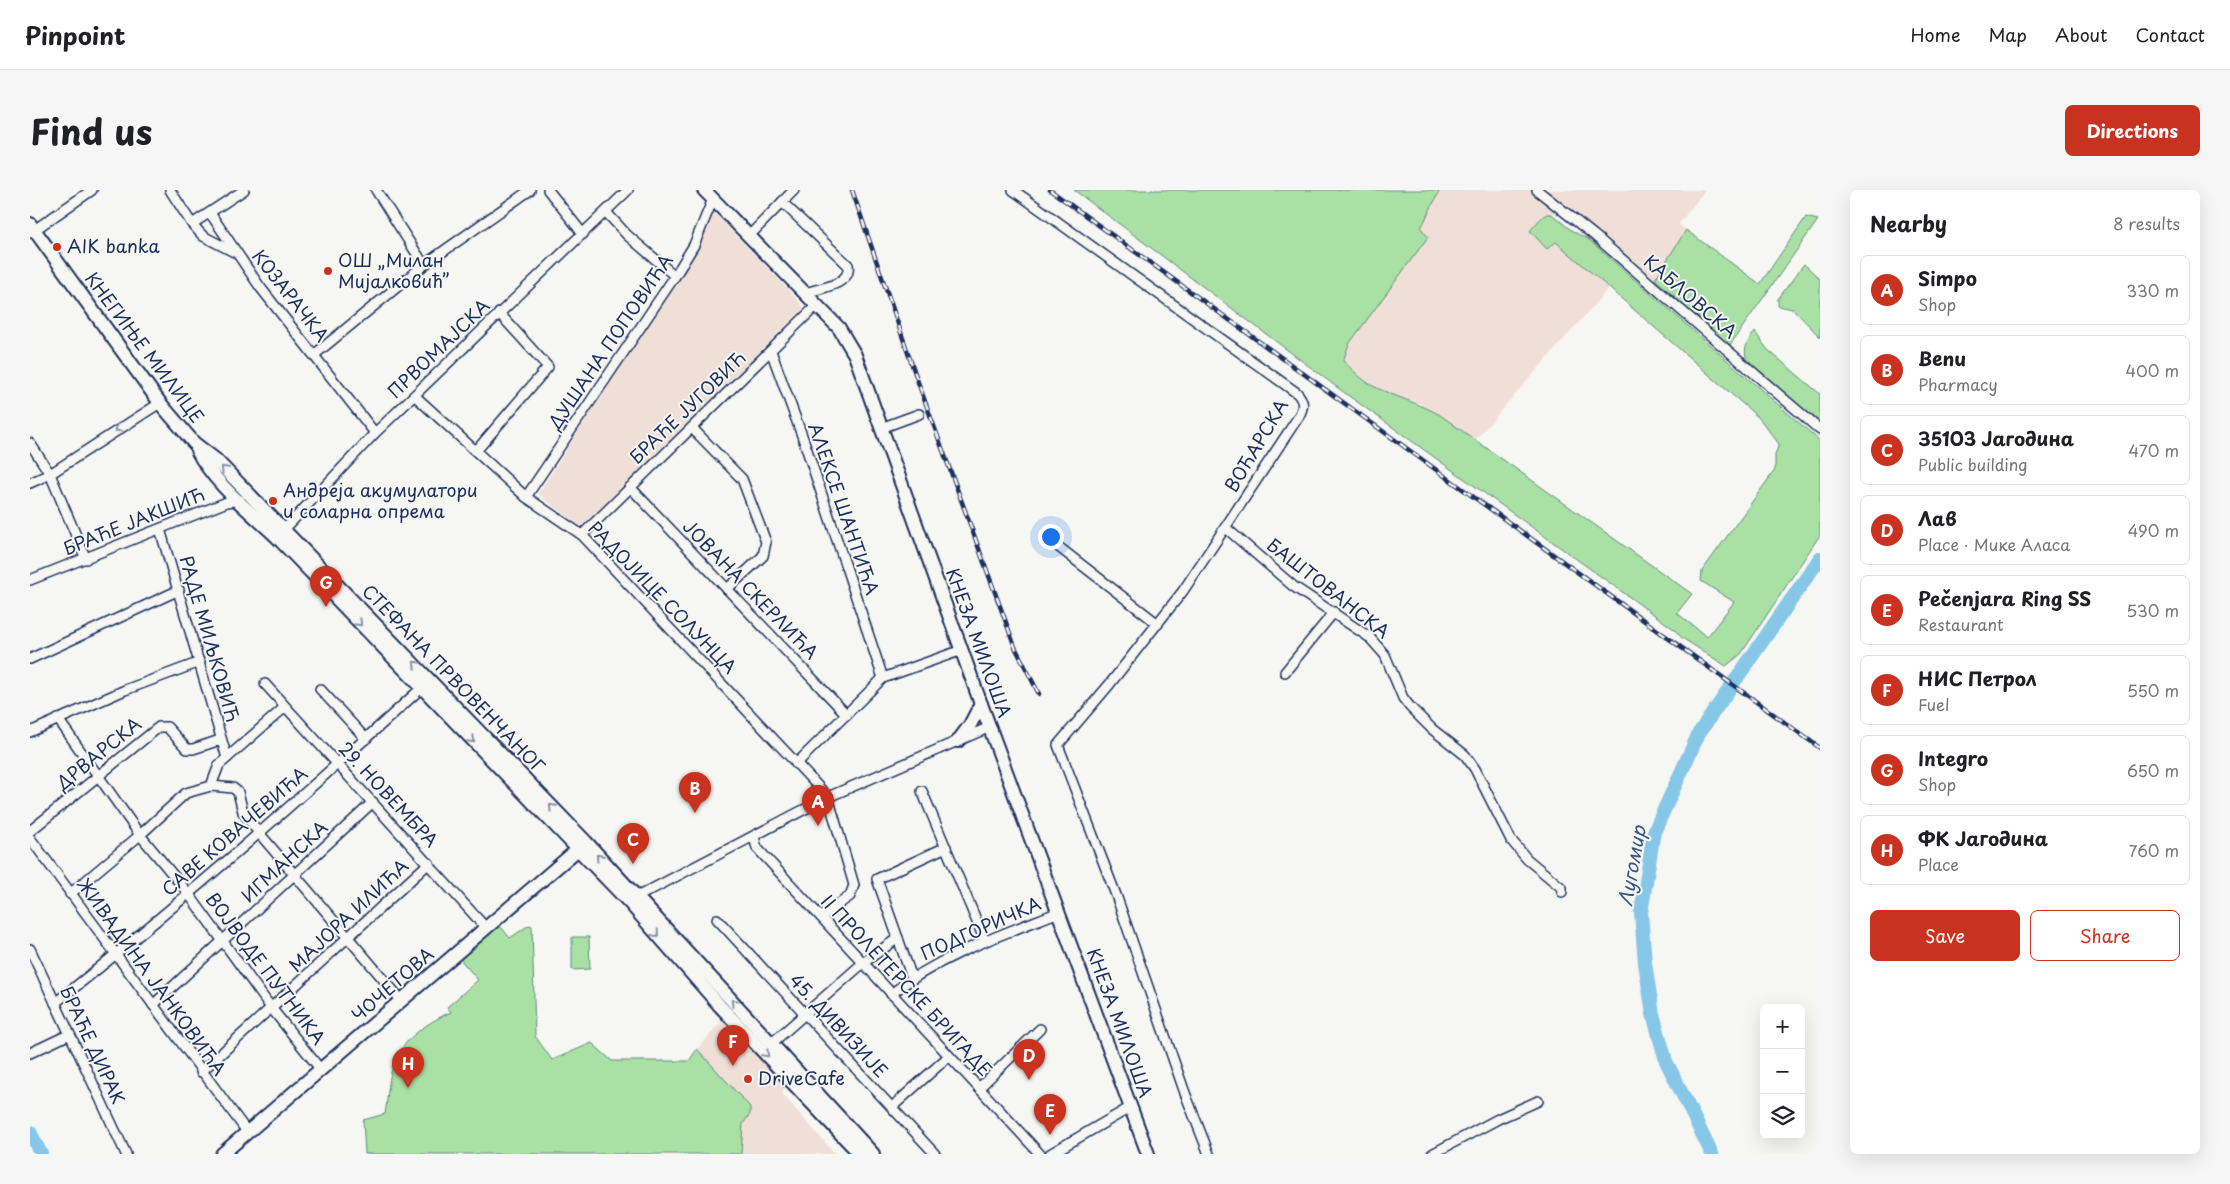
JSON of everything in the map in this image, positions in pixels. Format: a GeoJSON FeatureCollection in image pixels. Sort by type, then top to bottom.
{"type":"FeatureCollection","features":[{"type":"Feature","properties":{"kind":"street"},"geometry":{"type":"LineString","coordinates":[[31,229],[92,190]]}},
{"type":"Feature","properties":{"kind":"street","name":"КОЗАРАЧКА"},"geometry":{"type":"LineString","coordinates":[[170,190],[192,224],[203,236],[236,253],[375,433]]}},
{"type":"Feature","properties":{"kind":"street"},"geometry":{"type":"LineString","coordinates":[[192,224],[244,190]]}},
{"type":"Feature","properties":{"kind":"street"},"geometry":{"type":"LineString","coordinates":[[314,355],[424,265],[530,190]]}},
{"type":"Feature","properties":{"kind":"street"},"geometry":{"type":"LineString","coordinates":[[548,190],[583,234]]}},
{"type":"Feature","properties":{"kind":"street","name":"ПРВОМАЈСКА"},"geometry":{"type":"LineString","coordinates":[[280,534],[375,433],[628,190]]}},
{"type":"Feature","properties":{"kind":"street"},"geometry":{"type":"LineString","coordinates":[[749,236],[794,190]]}},
{"type":"Feature","properties":{"kind":"street","name":"ВОЋАРСКА"},"geometry":{"type":"LineString","coordinates":[[1013,190],[1297,393],[1302,400],[1303,408],[1299,416],[1226,528],[1158,624],[1058,745],[1116,895],[1185,1094],[1209,1154]]}},
{"type":"Feature","properties":{"kind":"street","name":"КАБЛОВСКА"},"geometry":{"type":"LineString","coordinates":[[1536,190],[1595,236],[1820,430]]}},
{"type":"Feature","properties":{"kind":"street"},"geometry":{"type":"LineString","coordinates":[[379,191],[424,265]]}},
{"type":"Feature","properties":{"kind":"street","name":"КНЕЗА МИЛОША"},"geometry":{"type":"LineString","coordinates":[[708,195],[806,293],[839,328],[849,343],[1148,1154]]}},
{"type":"Feature","properties":{"kind":"street","name":"ДУШАНА ПОПОВИЋА"},"geometry":{"type":"LineString","coordinates":[[526,498],[694,245],[708,195]]}},
{"type":"Feature","properties":{"kind":"street"},"geometry":{"type":"LineString","coordinates":[[782,202],[848,265],[848,275],[843,281],[806,293]]}},
{"type":"Feature","properties":{"kind":"street"},"geometry":{"type":"LineString","coordinates":[[606,212],[633,241],[675,276]]}},
{"type":"Feature","properties":{"kind":"street"},"geometry":{"type":"LineString","coordinates":[[210,213],[236,253]]}},
{"type":"Feature","properties":{"kind":"street","name":"КНЕГИЊЕ МИЛИЦЕ"},"geometry":{"type":"LineString","coordinates":[[31,229],[160,403],[194,443]]}},
{"type":"Feature","properties":{"kind":"street","name":"БРАЋЕ ЈУГОВИЋ"},"geometry":{"type":"LineString","coordinates":[[582,535],[817,305]]}},
{"type":"Feature","properties":{"kind":"street"},"geometry":{"type":"LineString","coordinates":[[476,451],[548,367],[499,313]]}},
{"type":"Feature","properties":{"kind":"street","name":"АЛЕКСЕ ШАНТИЋА"},"geometry":{"type":"LineString","coordinates":[[771,351],[807,451],[883,678]]}},
{"type":"Feature","properties":{"kind":"street","name":"РАДОЈИЦЕ СОЛУНЦА"},"geometry":{"type":"LineString","coordinates":[[415,396],[526,498],[582,535],[828,797]]}},
{"type":"Feature","properties":{"kind":"street"},"geometry":{"type":"LineString","coordinates":[[30,483],[50,474],[160,403]]}},
{"type":"Feature","properties":{"kind":"street"},"geometry":{"type":"LineString","coordinates":[[881,428],[919,414]]}},
{"type":"Feature","properties":{"kind":"street"},"geometry":{"type":"LineString","coordinates":[[692,428],[742,479],[766,542],[762,556],[727,589]]}},
{"type":"Feature","properties":{"kind":"street"},"geometry":{"type":"LineString","coordinates":[[30,443],[50,474],[86,559]]}},
{"type":"Feature","properties":{"kind":"street","name":"СТЕФАНА ПРВОВЕНЧАНОГ"},"geometry":{"type":"LineString","coordinates":[[194,443],[216,460],[252,498],[280,534],[772,1044],[792,1073],[860,1154]]}},
{"type":"Feature","properties":{"kind":"street","name":"СТЕФАНА ПРВОВЕНЧАНОГ"},"geometry":{"type":"LineString","coordinates":[[194,443],[208,468],[238,500],[280,534]]}},
{"type":"Feature","properties":{"kind":"street","name":"ЈОВАНА СКЕРЛИЋА"},"geometry":{"type":"LineString","coordinates":[[630,487],[847,714]]}},
{"type":"Feature","properties":{"kind":"street","name":"БРАЋЕ ЈАКШИЋ"},"geometry":{"type":"LineString","coordinates":[[30,580],[238,500],[252,498]]}},
{"type":"Feature","properties":{"kind":"street","name":"БАШТОВАНСКА"},"geometry":{"type":"LineString","coordinates":[[1226,528],[1293,586],[1369,637],[1385,655],[1403,698],[1432,729],[1465,755],[1490,795],[1511,840],[1527,859],[1562,888],[1562,892]]}},
{"type":"Feature","properties":{"kind":"street","name":"РАДЕ МИЉКОВИЋ"},"geometry":{"type":"LineString","coordinates":[[160,529],[200,662],[226,758]]}},
{"type":"Feature","properties":{"kind":"street"},"geometry":{"type":"LineString","coordinates":[[1047,538],[1158,624]]}},
{"type":"Feature","properties":{"kind":"street"},"geometry":{"type":"LineString","coordinates":[[30,659],[179,590]]}},
{"type":"Feature","properties":{"kind":"street"},"geometry":{"type":"LineString","coordinates":[[1285,672],[1334,612]]}},
{"type":"Feature","properties":{"kind":"street"},"geometry":{"type":"LineString","coordinates":[[796,764],[883,678],[893,672],[962,650]]}},
{"type":"Feature","properties":{"kind":"street"},"geometry":{"type":"LineString","coordinates":[[30,732],[125,690],[200,662]]}},
{"type":"Feature","properties":{"kind":"street","name":"29. НОВЕМБРА"},"geometry":{"type":"LineString","coordinates":[[265,684],[486,928]]}},
{"type":"Feature","properties":{"kind":"street","name":"САВЕ КОВАЧЕВИЋА"},"geometry":{"type":"LineString","coordinates":[[55,1003],[115,956],[259,833],[338,765],[426,684]]}},
{"type":"Feature","properties":{"kind":"street"},"geometry":{"type":"LineString","coordinates":[[320,689],[366,739]]}},
{"type":"Feature","properties":{"kind":"street"},"geometry":{"type":"LineString","coordinates":[[958,741],[970,725],[981,704]]}},
{"type":"Feature","properties":{"kind":"street"},"geometry":{"type":"LineString","coordinates":[[211,786],[213,774],[226,758],[285,707]]}},
{"type":"Feature","properties":{"kind":"street","name":"ВОЈВОДЕ ПУТНИКА"},"geometry":{"type":"LineString","coordinates":[[58,719],[140,835],[188,893],[272,1009],[321,1070]]}},
{"type":"Feature","properties":{"kind":"street","name":"ДРВАРСКА"},"geometry":{"type":"LineString","coordinates":[[30,831],[159,727],[167,727],[187,749],[193,749],[220,740]]}},
{"type":"Feature","properties":{"kind":"street"},"geometry":{"type":"LineString","coordinates":[[633,899],[828,797],[990,727]]}},
{"type":"Feature","properties":{"kind":"street"},"geometry":{"type":"LineString","coordinates":[[70,894],[140,835],[186,792],[211,786],[233,788],[238,792],[243,812],[259,833],[347,939],[402,1001]]}},
{"type":"Feature","properties":{"kind":"street"},"geometry":{"type":"LineString","coordinates":[[922,791],[985,941]]}},
{"type":"Feature","properties":{"kind":"street"},"geometry":{"type":"LineString","coordinates":[[821,917],[850,896],[854,885],[828,797]]}},
{"type":"Feature","properties":{"kind":"street","name":"ИГМАНСКА"},"geometry":{"type":"LineString","coordinates":[[153,1005],[224,942],[373,802]]}},
{"type":"Feature","properties":{"kind":"street","name":"II ПРОЛЕТЕРСКЕ БРИГАДЕ"},"geometry":{"type":"LineString","coordinates":[[754,837],[757,848],[1040,1154]]}},
{"type":"Feature","properties":{"kind":"street","name":"ЖИВАДИНА ЈАНКОВИЋА"},"geometry":{"type":"LineString","coordinates":[[30,838],[115,956],[248,1133]]}},
{"type":"Feature","properties":{"kind":"street","name":"ЧОЧЕТОВА"},"geometry":{"type":"LineString","coordinates":[[222,1154],[582,845]]}},
{"type":"Feature","properties":{"kind":"street"},"geometry":{"type":"LineString","coordinates":[[912,978],[877,879],[946,847]]}},
{"type":"Feature","properties":{"kind":"street","name":"МАЈОРА ИЛИЋА"},"geometry":{"type":"LineString","coordinates":[[201,1072],[429,864]]}},
{"type":"Feature","properties":{"kind":"street","name":"СТЕФАНА ПРВОВЕНЧАНОГ"},"geometry":{"type":"LineString","coordinates":[[633,899],[720,1006],[792,1073],[873,1154]]}},
{"type":"Feature","properties":{"kind":"street","name":"ПОДГОРИЧКА"},"geometry":{"type":"LineString","coordinates":[[891,994],[912,978],[985,941],[1059,912]]}},
{"type":"Feature","properties":{"kind":"street","name":"45. ДИВИЗИЈЕ"},"geometry":{"type":"LineString","coordinates":[[717,919],[935,1154]]}},
{"type":"Feature","properties":{"kind":"street"},"geometry":{"type":"LineString","coordinates":[[772,1044],[863,963],[898,938]]}},
{"type":"Feature","properties":{"kind":"street","name":"БРАЋЕ ДИРАК"},"geometry":{"type":"LineString","coordinates":[[30,949],[68,1035],[126,1154]]}},
{"type":"Feature","properties":{"kind":"street"},"geometry":{"type":"LineString","coordinates":[[978,1088],[1040,1029]]}},
{"type":"Feature","properties":{"kind":"street"},"geometry":{"type":"LineString","coordinates":[[30,1053],[68,1035]]}},
{"type":"Feature","properties":{"kind":"street"},"geometry":{"type":"LineString","coordinates":[[892,1107],[949,1056]]}},
{"type":"Feature","properties":{"kind":"street"},"geometry":{"type":"LineString","coordinates":[[1432,1154],[1498,1119],[1538,1101]]}},
{"type":"Feature","properties":{"kind":"street"},"geometry":{"type":"LineString","coordinates":[[1050,1154],[1131,1107]]}},
{"type":"Feature","properties":{"kind":"shaded area"},"geometry":{"type":"Polygon","coordinates":[[[1440,190],[1530,190],[1555,209],[1554,214],[1541,217],[1530,231],[1556,242],[1609,288],[1475,440],[1421,404],[1399,398],[1371,385],[1343,361],[1349,344],[1421,228],[1440,190]]]}},
{"type":"Feature","properties":{"kind":"shaded area"},"geometry":{"type":"Polygon","coordinates":[[[1545,190],[1705,190],[1679,224],[1686,230],[1655,279],[1545,190]]]}},
{"type":"Feature","properties":{"kind":"shaded area"},"geometry":{"type":"Polygon","coordinates":[[[713,212],[804,308],[581,527],[538,494],[695,250],[713,212]]]}},
{"type":"Feature","properties":{"kind":"shaded area"},"geometry":{"type":"Polygon","coordinates":[[[719,1009],[788,1085],[783,1090],[783,1095],[835,1154],[741,1154],[743,1124],[750,1114],[697,1049],[721,1022],[719,1009]]]}},
{"type":"Feature","properties":{"kind":"green space"},"geometry":{"type":"Polygon","coordinates":[[[1074,190],[1440,190],[1421,228],[1428,237],[1349,344],[1343,361],[1361,378],[1373,386],[1440,415],[1692,594],[1677,613],[1707,637],[1734,602],[1701,581],[1702,571],[1775,470],[1775,455],[1779,444],[1759,418],[1556,242],[1547,249],[1530,231],[1546,214],[1553,215],[1572,230],[1588,239],[1820,441],[1820,535],[1741,654],[1726,666],[1682,638],[1674,629],[1342,391],[1074,190]]]}},
{"type":"Feature","properties":{"kind":"green space"},"geometry":{"type":"Polygon","coordinates":[[[1806,217],[1818,220],[1730,345],[1725,343],[1655,279],[1686,230],[1760,284],[1806,217]]]}},
{"type":"Feature","properties":{"kind":"green space"},"geometry":{"type":"Polygon","coordinates":[[[1804,264],[1820,279],[1820,337],[1793,309],[1778,306],[1778,299],[1804,264]]]}},
{"type":"Feature","properties":{"kind":"green space"},"geometry":{"type":"Polygon","coordinates":[[[1755,332],[1767,349],[1820,394],[1820,422],[1749,363],[1745,350],[1748,341],[1755,332]]]}},
{"type":"Feature","properties":{"kind":"green space"},"geometry":{"type":"Polygon","coordinates":[[[497,922],[510,938],[529,925],[532,926],[535,1036],[552,1060],[592,1043],[612,1061],[689,1061],[697,1049],[750,1107],[750,1114],[743,1124],[741,1154],[365,1154],[363,1120],[385,1114],[391,1073],[399,1052],[418,1031],[451,1012],[447,1007],[478,980],[458,957],[497,922]]]}},
{"type":"Feature","properties":{"kind":"green space"},"geometry":{"type":"Polygon","coordinates":[[[572,937],[589,937],[590,969],[572,970],[572,937]]]}},
{"type":"Feature","properties":{"kind":"waterway","name":"Лугомир"},"geometry":{"type":"LineString","coordinates":[[1712,1154],[1666,1061],[1653,1014],[1645,963],[1641,913],[1654,832],[1699,733],[1820,558]]}},
{"type":"Feature","properties":{"kind":"waterway"},"geometry":{"type":"LineString","coordinates":[[30,1132],[41,1154]]}},
{"type":"Feature","properties":{"kind":"railway"},"geometry":{"type":"LineString","coordinates":[[852,190],[919,385],[1015,647],[1039,694]]}},
{"type":"Feature","properties":{"kind":"railway"},"geometry":{"type":"LineString","coordinates":[[1050,190],[1820,748]]}},
{"type":"Feature","properties":{"kind":"place","name":"AIK banka"},"geometry":{"type":"Point","coordinates":[57,247]}},
{"type":"Feature","properties":{"kind":"place","name":"ОШ „Милан Мијалковић”"},"geometry":{"type":"Point","coordinates":[328,271]}},
{"type":"Feature","properties":{"kind":"place","name":"Андреја акумулатори и соларна опрема"},"geometry":{"type":"Point","coordinates":[273,501]}},
{"type":"Feature","properties":{"kind":"place","name":"Integro"},"geometry":{"type":"Point","coordinates":[326,607]}},
{"type":"Feature","properties":{"kind":"place","name":"Benu"},"geometry":{"type":"Point","coordinates":[695,813]}},
{"type":"Feature","properties":{"kind":"place","name":"Simpo"},"geometry":{"type":"Point","coordinates":[818,826]}},
{"type":"Feature","properties":{"kind":"place","name":"35103 Јагодина"},"geometry":{"type":"Point","coordinates":[633,864]}},
{"type":"Feature","properties":{"kind":"place","name":"НИС Петрол"},"geometry":{"type":"Point","coordinates":[733,1066]}},
{"type":"Feature","properties":{"kind":"place","name":"DriveCafe"},"geometry":{"type":"Point","coordinates":[748,1079]}},
{"type":"Feature","properties":{"kind":"place","name":"Лав"},"geometry":{"type":"Point","coordinates":[1029,1080]}},
{"type":"Feature","properties":{"kind":"place","name":"ФК Јагодина"},"geometry":{"type":"Point","coordinates":[408,1088]}},
{"type":"Feature","properties":{"kind":"place","name":"Pečenjara Ring SS"},"geometry":{"type":"Point","coordinates":[1050,1135]}}]}
